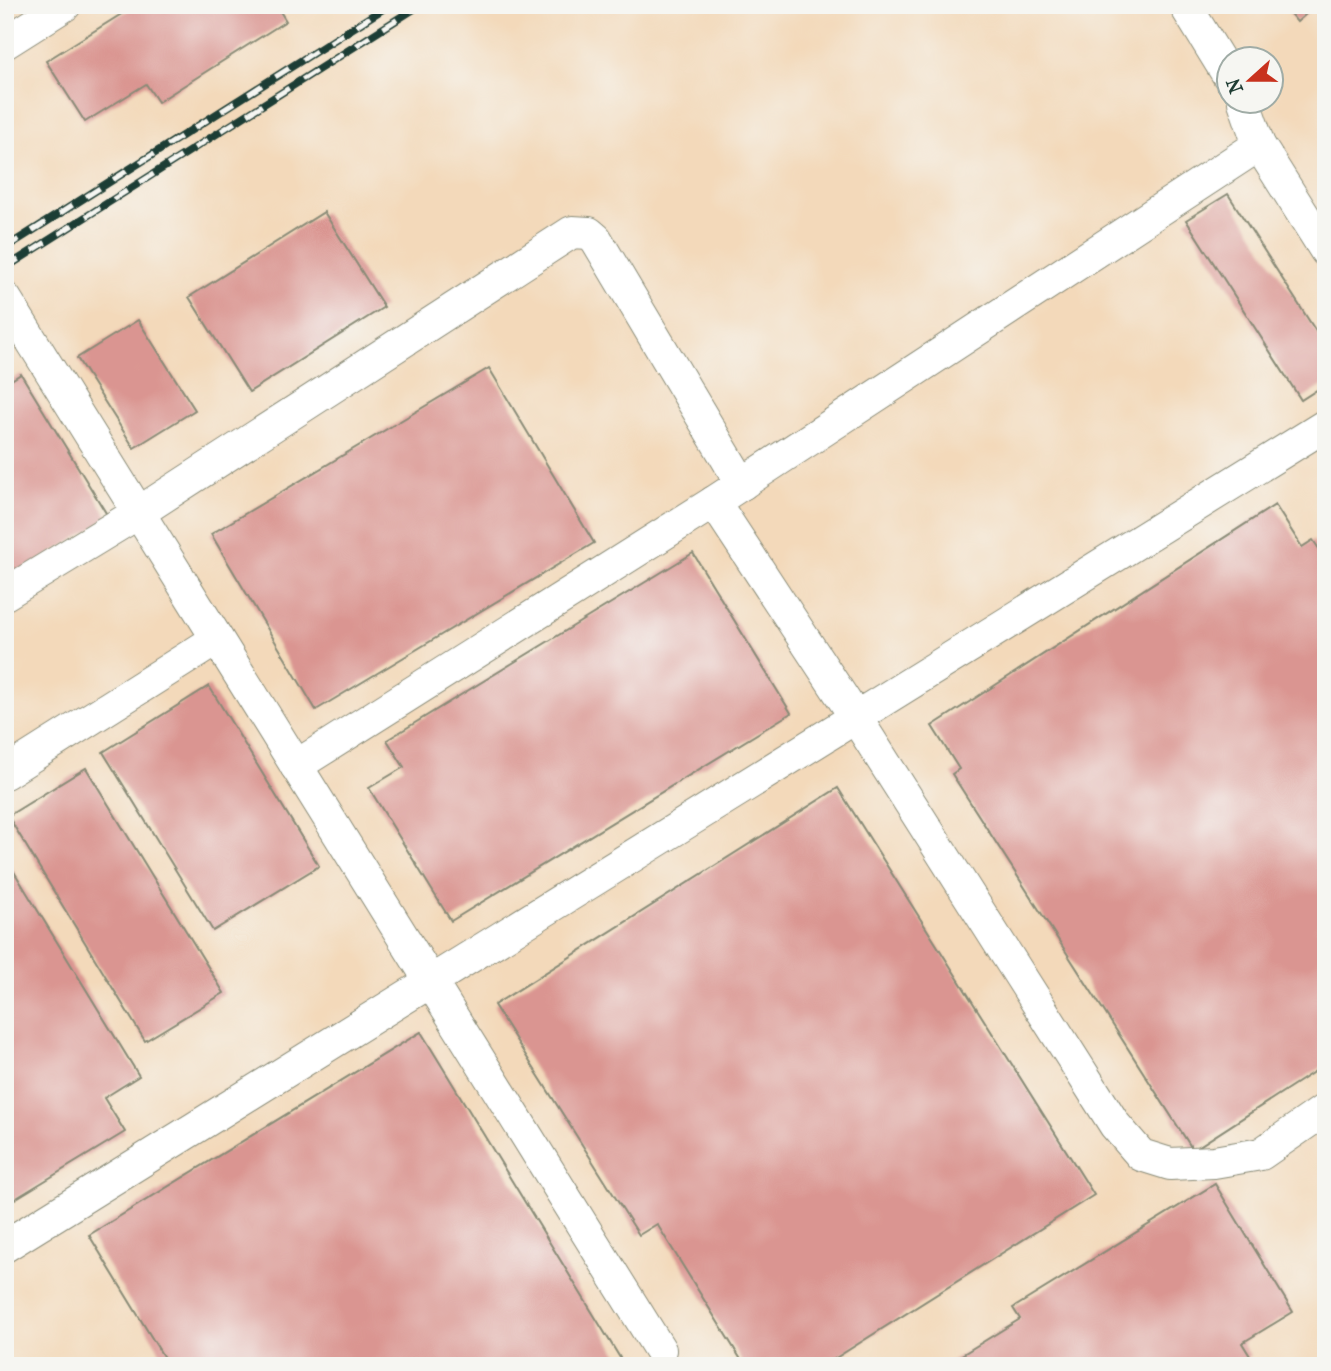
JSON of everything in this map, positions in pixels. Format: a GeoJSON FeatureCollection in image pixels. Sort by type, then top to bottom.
{"type":"FeatureCollection","features":[{"type":"Feature","properties":{"kind":"lane"},"geometry":{"type":"LineString","coordinates":[[5,43],[65,5]]}},
{"type":"Feature","properties":{"kind":"lane"},"geometry":{"type":"LineString","coordinates":[[1185,5],[1216,55]]}},
{"type":"Feature","properties":{"kind":"lane"},"geometry":{"type":"LineString","coordinates":[[1250,116],[1259,145],[1326,251]]}},
{"type":"Feature","properties":{"kind":"lane"},"geometry":{"type":"LineString","coordinates":[[296,766],[742,484],[1259,145]]}},
{"type":"Feature","properties":{"kind":"lane"},"geometry":{"type":"LineString","coordinates":[[5,594],[138,513],[565,236],[581,231],[596,239],[742,484]]}},
{"type":"Feature","properties":{"kind":"lane"},"geometry":{"type":"LineString","coordinates":[[5,298],[660,1350]]}},
{"type":"Feature","properties":{"kind":"lane"},"geometry":{"type":"LineString","coordinates":[[5,1246],[1326,425]]}},
{"type":"Feature","properties":{"kind":"lane"},"geometry":{"type":"LineString","coordinates":[[714,502],[856,718],[1115,1125],[1141,1155],[1170,1164],[1214,1162],[1261,1154],[1326,1110]]}},
{"type":"Feature","properties":{"kind":"lane"},"geometry":{"type":"LineString","coordinates":[[5,774],[217,639]]}},
{"type":"Feature","properties":{"kind":"building"},"geometry":{"type":"Polygon","coordinates":[[[136,5],[276,5],[286,21],[158,102],[146,84],[85,122],[46,61],[136,5]]]}},
{"type":"Feature","properties":{"kind":"building"},"geometry":{"type":"Polygon","coordinates":[[[1283,5],[1316,5],[1297,22],[1283,5]]]}},
{"type":"Feature","properties":{"kind":"building"},"geometry":{"type":"Polygon","coordinates":[[[1228,194],[1326,347],[1326,384],[1301,400],[1186,220],[1228,194]]]}},
{"type":"Feature","properties":{"kind":"building"},"geometry":{"type":"Polygon","coordinates":[[[324,212],[384,307],[249,392],[189,297],[324,212]]]}},
{"type":"Feature","properties":{"kind":"building"},"geometry":{"type":"Polygon","coordinates":[[[138,320],[195,410],[134,448],[77,358],[138,320]]]}},
{"type":"Feature","properties":{"kind":"building"},"geometry":{"type":"Polygon","coordinates":[[[489,368],[594,543],[316,710],[211,534],[489,368]]]}},
{"type":"Feature","properties":{"kind":"building"},"geometry":{"type":"Polygon","coordinates":[[[21,374],[109,518],[5,582],[5,384],[21,374]]]}},
{"type":"Feature","properties":{"kind":"building"},"geometry":{"type":"Polygon","coordinates":[[[1275,505],[1302,547],[1313,540],[1326,559],[1326,1064],[1193,1150],[952,774],[959,769],[932,726],[1275,505]]]}},
{"type":"Feature","properties":{"kind":"building"},"geometry":{"type":"Polygon","coordinates":[[[693,553],[791,713],[451,921],[369,788],[404,767],[387,740],[693,553]]]}},
{"type":"Feature","properties":{"kind":"building"},"geometry":{"type":"Polygon","coordinates":[[[209,686],[319,866],[213,931],[103,752],[209,686]]]}},
{"type":"Feature","properties":{"kind":"building"},"geometry":{"type":"Polygon","coordinates":[[[86,768],[224,993],[145,1041],[8,816],[86,768]]]}},
{"type":"Feature","properties":{"kind":"building"},"geometry":{"type":"Polygon","coordinates":[[[838,788],[1094,1195],[823,1366],[745,1366],[657,1224],[639,1235],[494,1005],[838,788]]]}},
{"type":"Feature","properties":{"kind":"building"},"geometry":{"type":"Polygon","coordinates":[[[5,857],[139,1076],[104,1098],[125,1132],[5,1205],[5,857]]]}},
{"type":"Feature","properties":{"kind":"building"},"geometry":{"type":"Polygon","coordinates":[[[421,1032],[625,1366],[169,1366],[89,1235],[421,1032]]]}},
{"type":"Feature","properties":{"kind":"building"},"geometry":{"type":"Polygon","coordinates":[[[1215,1184],[1293,1312],[1242,1343],[1250,1356],[1234,1366],[944,1366],[1020,1319],[1013,1308],[1215,1184]]]}},
{"type":"Feature","properties":{"kind":"railway"},"geometry":{"type":"LineString","coordinates":[[5,248],[389,5]]}},
{"type":"Feature","properties":{"kind":"railway"},"geometry":{"type":"LineString","coordinates":[[5,268],[420,5]]}}]}
